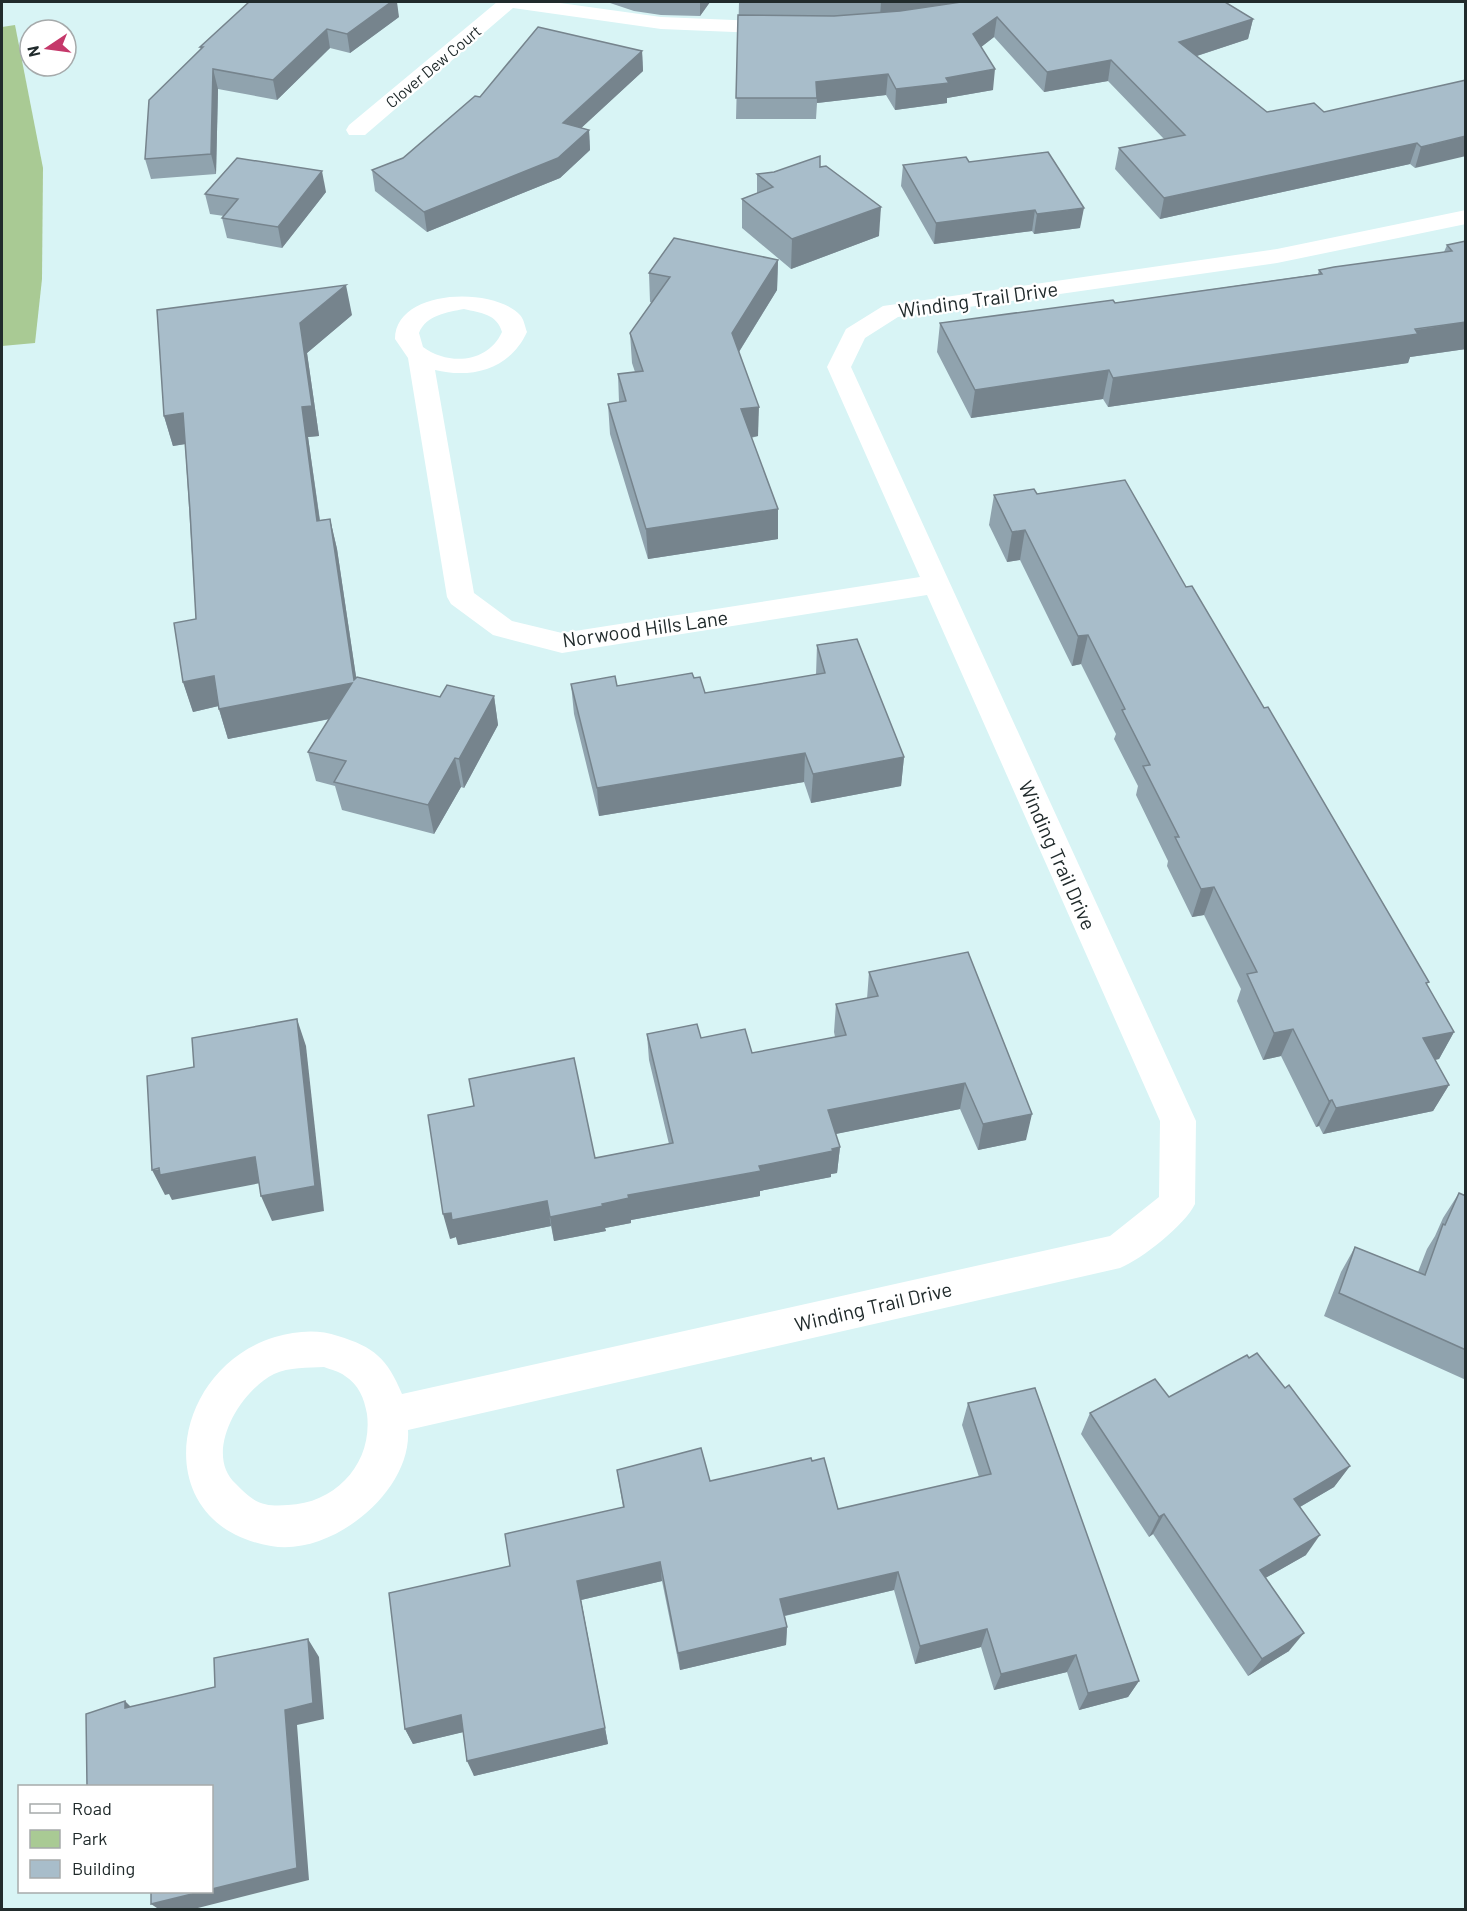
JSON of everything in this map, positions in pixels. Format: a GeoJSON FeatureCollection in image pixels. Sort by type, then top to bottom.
{"type":"FeatureCollection","features":[{"type":"Feature","properties":{"kind":"street","name":"Clover Dew Court"},"geometry":{"type":"LineString","coordinates":[[357,130],[508,2]]}},
{"type":"Feature","properties":{"kind":"street"},"geometry":{"type":"LineString","coordinates":[[515,2],[661,22],[801,28]]}},
{"type":"Feature","properties":{"kind":"street","name":"Winding Trail Drive"},"geometry":{"type":"LineString","coordinates":[[390,1414],[1120,1251],[1177,1204],[1178,1121],[839,367],[855,334],[891,311],[1276,256],[1466,217]]}},
{"type":"Feature","properties":{"kind":"street","name":"Norwood Hills Lane"},"geometry":{"type":"LineString","coordinates":[[420,358],[461,597],[503,628],[562,643],[937,584]]}},
{"type":"Feature","properties":{"kind":"street"},"geometry":{"type":"LineString","coordinates":[[324,1349],[356,1360],[379,1383],[390,1414],[388,1449],[372,1482],[342,1510],[307,1526],[270,1527],[237,1514],[213,1490],[203,1457],[208,1422],[226,1389],[255,1365],[289,1351],[324,1349]]}},
{"type":"Feature","properties":{"kind":"green space"},"geometry":{"type":"Polygon","coordinates":[[[15,25],[18,40],[18,78],[25,78],[43,168],[42,279],[35,343],[2,346],[2,27],[15,25]]]}},
{"type":"Feature","properties":{"kind":"building"},"geometry":{"type":"Polygon","coordinates":[[[249,2],[391,2],[347,34],[327,29],[273,80],[213,69],[211,154],[145,159],[149,100],[203,47],[200,47],[249,2]]]}},
{"type":"Feature","properties":{"kind":"building"},"geometry":{"type":"Polygon","coordinates":[[[961,2],[1225,2],[1253,19],[1179,42],[1267,112],[1314,103],[1324,112],[1466,80],[1466,136],[1421,147],[1417,143],[1164,198],[1119,148],[1185,135],[1111,60],[1047,72],[997,17],[973,34],[995,69],[946,78],[949,83],[896,89],[888,74],[816,82],[817,98],[736,98],[738,15],[834,16],[900,11],[961,2]]]}},
{"type":"Feature","properties":{"kind":"building"},"geometry":{"type":"Polygon","coordinates":[[[538,27],[642,51],[563,123],[589,130],[558,158],[424,212],[372,170],[403,158],[475,96],[480,97],[538,27]]]}},
{"type":"Feature","properties":{"kind":"building"},"geometry":{"type":"Polygon","coordinates":[[[1048,152],[1084,208],[1037,214],[1035,210],[936,223],[903,165],[966,157],[969,162],[1048,152]]]}},
{"type":"Feature","properties":{"kind":"building"},"geometry":{"type":"Polygon","coordinates":[[[820,156],[820,167],[826,166],[881,207],[792,239],[742,199],[773,187],[757,174],[774,172],[820,156]]]}},
{"type":"Feature","properties":{"kind":"building"},"geometry":{"type":"Polygon","coordinates":[[[237,158],[322,171],[278,227],[222,218],[238,199],[205,194],[237,158]]]}},
{"type":"Feature","properties":{"kind":"building"},"geometry":{"type":"Polygon","coordinates":[[[674,238],[778,260],[732,333],[759,407],[741,409],[778,509],[646,529],[608,404],[626,401],[618,374],[643,371],[630,333],[670,277],[649,273],[674,238]]]}},
{"type":"Feature","properties":{"kind":"building"},"geometry":{"type":"Polygon","coordinates":[[[1466,241],[1466,322],[1415,329],[1418,334],[1113,378],[1109,370],[975,390],[940,323],[1113,300],[1115,303],[1322,274],[1319,270],[1452,251],[1447,245],[1466,241]]]}},
{"type":"Feature","properties":{"kind":"building"},"geometry":{"type":"Polygon","coordinates":[[[346,285],[300,323],[312,406],[302,407],[317,521],[330,519],[354,680],[357,677],[440,697],[447,685],[494,696],[459,759],[455,758],[428,805],[334,782],[346,761],[308,752],[352,683],[219,709],[214,676],[183,682],[174,623],[196,619],[190,511],[183,413],[164,416],[157,310],[346,285]]]}},
{"type":"Feature","properties":{"kind":"building"},"geometry":{"type":"Polygon","coordinates":[[[1125,480],[1186,587],[1192,586],[1264,708],[1268,707],[1429,982],[1426,983],[1454,1032],[1423,1038],[1449,1085],[1336,1108],[1332,1100],[1329,1101],[1293,1029],[1274,1033],[1247,974],[1257,972],[1214,887],[1201,889],[1175,837],[1179,837],[1143,766],[1150,765],[1088,635],[1078,636],[1025,530],[1012,532],[994,495],[1034,489],[1037,494],[1125,480]]]}},
{"type":"Feature","properties":{"kind":"building"},"geometry":{"type":"Polygon","coordinates":[[[857,639],[904,757],[813,774],[805,753],[597,788],[571,684],[615,676],[617,686],[692,673],[694,678],[700,677],[705,693],[825,673],[817,645],[857,639]]]}},
{"type":"Feature","properties":{"kind":"building"},"geometry":{"type":"Polygon","coordinates":[[[968,952],[1032,1114],[983,1124],[965,1083],[828,1110],[840,1147],[832,1149],[833,1151],[759,1166],[761,1171],[628,1195],[629,1198],[602,1204],[603,1206],[550,1217],[547,1201],[452,1220],[451,1213],[443,1214],[428,1115],[474,1106],[469,1079],[574,1058],[595,1158],[673,1143],[647,1034],[697,1024],[701,1038],[745,1029],[752,1053],[846,1035],[836,1004],[878,996],[869,972],[968,952]]]}},
{"type":"Feature","properties":{"kind":"building"},"geometry":{"type":"Polygon","coordinates":[[[297,1019],[315,1186],[261,1196],[255,1157],[160,1175],[159,1168],[152,1170],[147,1076],[194,1067],[192,1038],[297,1019]]]}},
{"type":"Feature","properties":{"kind":"building"},"geometry":{"type":"Polygon","coordinates":[[[1459,1193],[1466,1196],[1466,1350],[1339,1293],[1355,1247],[1425,1275],[1443,1224],[1445,1225],[1459,1193]]]}},
{"type":"Feature","properties":{"kind":"building"},"geometry":{"type":"Polygon","coordinates":[[[1257,1353],[1285,1388],[1289,1385],[1350,1466],[1294,1499],[1320,1535],[1260,1570],[1304,1633],[1262,1659],[1164,1514],[1159,1517],[1090,1413],[1155,1379],[1169,1397],[1247,1355],[1249,1358],[1257,1353]]]}},
{"type":"Feature","properties":{"kind":"building"},"geometry":{"type":"Polygon","coordinates":[[[1035,1388],[1139,1681],[1088,1693],[1076,1655],[1001,1674],[987,1629],[920,1646],[898,1572],[780,1599],[787,1627],[678,1653],[660,1562],[577,1581],[605,1728],[467,1761],[461,1715],[405,1729],[389,1593],[510,1566],[505,1534],[624,1507],[617,1470],[701,1448],[710,1481],[811,1458],[812,1461],[824,1458],[838,1509],[991,1474],[968,1403],[1035,1388]]]}},
{"type":"Feature","properties":{"kind":"building"},"geometry":{"type":"Polygon","coordinates":[[[308,1639],[313,1703],[285,1710],[297,1868],[213,1889],[213,1785],[87,1785],[86,1714],[125,1701],[125,1708],[215,1687],[214,1658],[308,1639]]]}},
{"type":"Feature","properties":{"kind":"building"},"geometry":{"type":"Polygon","coordinates":[[[151,1893],[196,1893],[151,1904],[151,1893]]]}}]}
